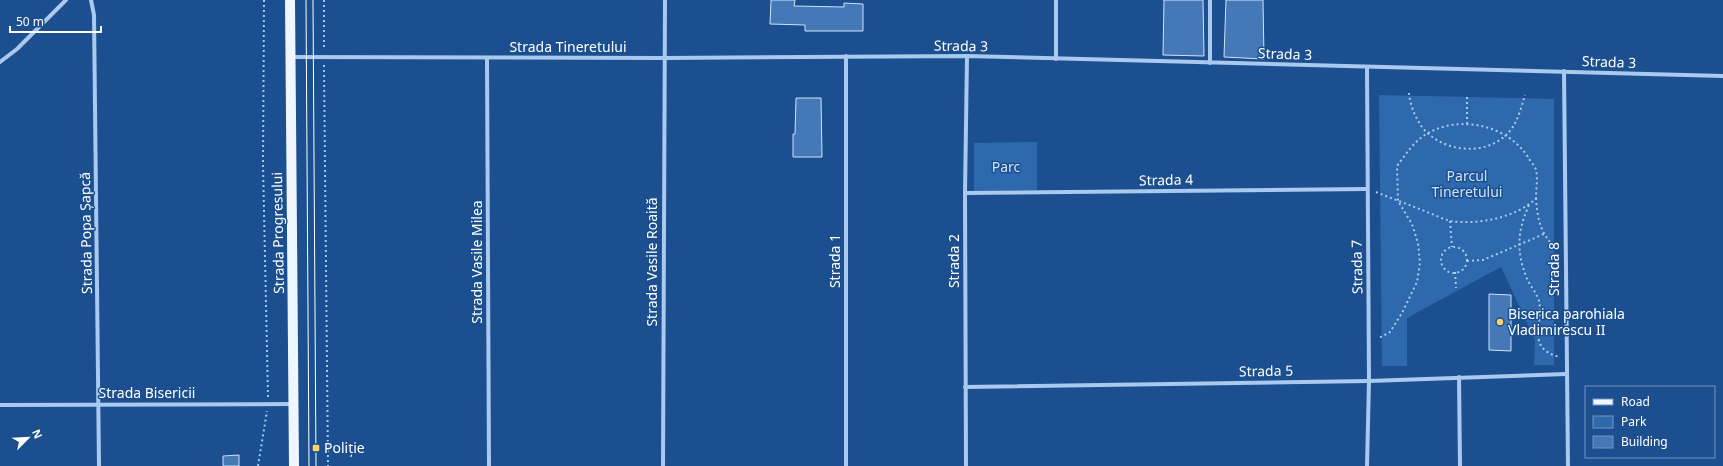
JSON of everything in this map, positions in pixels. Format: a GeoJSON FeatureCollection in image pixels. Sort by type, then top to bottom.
{"type":"FeatureCollection","features":[{"type":"Feature","properties":{"kind":"main road","name":"Strada Progresului"},"geometry":{"type":"LineString","coordinates":[[290,0],[294,466]]}},
{"type":"Feature","properties":{"kind":"street"},"geometry":{"type":"LineString","coordinates":[[0,62],[66,0]]}},
{"type":"Feature","properties":{"kind":"street","name":"Strada Popa Șapcă"},"geometry":{"type":"LineString","coordinates":[[91,0],[94,15],[99,466]]}},
{"type":"Feature","properties":{"kind":"street","name":"Strada Vasile Roaită"},"geometry":{"type":"LineString","coordinates":[[663,466],[663,58],[665,0]]}},
{"type":"Feature","properties":{"kind":"street"},"geometry":{"type":"LineString","coordinates":[[1056,0],[1056,59]]}},
{"type":"Feature","properties":{"kind":"street"},"geometry":{"type":"LineString","coordinates":[[1210,0],[1210,63]]}},
{"type":"Feature","properties":{"kind":"street","name":"Strada Tineretului"},"geometry":{"type":"LineString","coordinates":[[290,57],[663,58],[846,56]]}},
{"type":"Feature","properties":{"kind":"street","name":"Strada 3"},"geometry":{"type":"LineString","coordinates":[[846,56],[967,56],[1367,68],[1723,76]]}},
{"type":"Feature","properties":{"kind":"street","name":"Strada 1"},"geometry":{"type":"LineString","coordinates":[[846,56],[846,466]]}},
{"type":"Feature","properties":{"kind":"street","name":"Strada 2"},"geometry":{"type":"LineString","coordinates":[[966,466],[965,193],[967,56]]}},
{"type":"Feature","properties":{"kind":"street","name":"Strada Vasile Milea"},"geometry":{"type":"LineString","coordinates":[[487,58],[489,466]]}},
{"type":"Feature","properties":{"kind":"street","name":"Strada 7"},"geometry":{"type":"LineString","coordinates":[[1367,68],[1369,381],[1367,466]]}},
{"type":"Feature","properties":{"kind":"street","name":"Strada 8"},"geometry":{"type":"LineString","coordinates":[[1564,72],[1568,466]]}},
{"type":"Feature","properties":{"kind":"street","name":"Strada 4"},"geometry":{"type":"LineString","coordinates":[[965,193],[1367,189]]}},
{"type":"Feature","properties":{"kind":"street","name":"Strada 5"},"geometry":{"type":"LineString","coordinates":[[965,387],[1369,381],[1566,374]]}},
{"type":"Feature","properties":{"kind":"street"},"geometry":{"type":"LineString","coordinates":[[1460,378],[1460,466]]}},
{"type":"Feature","properties":{"kind":"street","name":"Strada Bisericii"},"geometry":{"type":"LineString","coordinates":[[0,405],[99,403],[294,404]]}},
{"type":"Feature","properties":{"kind":"path"},"geometry":{"type":"LineString","coordinates":[[258,466],[268,405],[263,164],[264,0]]}},
{"type":"Feature","properties":{"kind":"path"},"geometry":{"type":"LineString","coordinates":[[324,0],[328,466]]}},
{"type":"Feature","properties":{"kind":"path"},"geometry":{"type":"LineString","coordinates":[[1409,93],[1410,104],[1417,119],[1428,133],[1437,141],[1454,147],[1471,149],[1484,148],[1506,136],[1512,129],[1525,95]]}},
{"type":"Feature","properties":{"kind":"path"},"geometry":{"type":"LineString","coordinates":[[1467,94],[1467,124]]}},
{"type":"Feature","properties":{"kind":"path"},"geometry":{"type":"LineString","coordinates":[[1379,338],[1390,332],[1402,314],[1418,282],[1420,263],[1418,243],[1412,224],[1398,201],[1397,166],[1415,142],[1428,133],[1443,127],[1467,124],[1489,128],[1514,140],[1536,170],[1537,213],[1544,234],[1555,247]]}},
{"type":"Feature","properties":{"kind":"path"},"geometry":{"type":"LineString","coordinates":[[1367,189],[1450,221],[1490,220],[1515,212],[1530,204],[1536,198]]}},
{"type":"Feature","properties":{"kind":"path"},"geometry":{"type":"LineString","coordinates":[[1530,204],[1522,222],[1519,244],[1520,258],[1528,280],[1539,301],[1538,340],[1542,348],[1548,354],[1566,358]]}},
{"type":"Feature","properties":{"kind":"path"},"geometry":{"type":"LineString","coordinates":[[1450,221],[1452,247]]}},
{"type":"Feature","properties":{"kind":"path"},"geometry":{"type":"LineString","coordinates":[[1467,261],[1483,260],[1544,234]]}},
{"type":"Feature","properties":{"kind":"path"},"geometry":{"type":"LineString","coordinates":[[1452,247],[1463,251],[1467,261],[1465,267],[1455,272],[1445,269],[1441,258],[1443,253],[1452,247]]}},
{"type":"Feature","properties":{"kind":"path"},"geometry":{"type":"LineString","coordinates":[[1455,272],[1456,288]]}},
{"type":"Feature","properties":{"kind":"green space","name":"Parcul Tineretului"},"geometry":{"type":"Polygon","coordinates":[[[1379,95],[1554,99],[1554,365],[1534,365],[1535,340],[1501,267],[1407,318],[1407,366],[1382,366],[1379,95]]]}},
{"type":"Feature","properties":{"kind":"green space","name":"Parc"},"geometry":{"type":"Polygon","coordinates":[[[1037,142],[1037,190],[974,191],[974,143],[1037,142]]]}},
{"type":"Feature","properties":{"kind":"building"},"geometry":{"type":"Polygon","coordinates":[[[771,0],[795,0],[794,6],[844,7],[844,3],[863,4],[863,31],[805,31],[805,25],[770,24],[771,0]]]}},
{"type":"Feature","properties":{"kind":"building"},"geometry":{"type":"Polygon","coordinates":[[[1164,0],[1203,0],[1204,56],[1163,55],[1164,0]]]}},
{"type":"Feature","properties":{"kind":"building"},"geometry":{"type":"Polygon","coordinates":[[[1226,0],[1263,0],[1264,59],[1224,57],[1226,0]]]}},
{"type":"Feature","properties":{"kind":"building"},"geometry":{"type":"Polygon","coordinates":[[[796,98],[821,98],[822,157],[793,157],[796,98]]]}},
{"type":"Feature","properties":{"kind":"building","name":"Biserica parohiala Vladimirescu II"},"geometry":{"type":"Polygon","coordinates":[[[1489,294],[1511,295],[1511,351],[1489,350],[1489,294]]]}},
{"type":"Feature","properties":{"kind":"building"},"geometry":{"type":"Polygon","coordinates":[[[239,455],[239,466],[223,466],[223,456],[239,455]]]}},
{"type":"Feature","properties":{"kind":"tram line"},"geometry":{"type":"LineString","coordinates":[[306,0],[309,466]]}},
{"type":"Feature","properties":{"kind":"tram line"},"geometry":{"type":"LineString","coordinates":[[313,0],[316,466]]}},
{"type":"Feature","properties":{"kind":"place","name":"Biserica parohiala Vladimirescu II"},"geometry":{"type":"Point","coordinates":[1500,322]}},
{"type":"Feature","properties":{"kind":"place","name":"Poliție"},"geometry":{"type":"Point","coordinates":[316,448]}}]}
